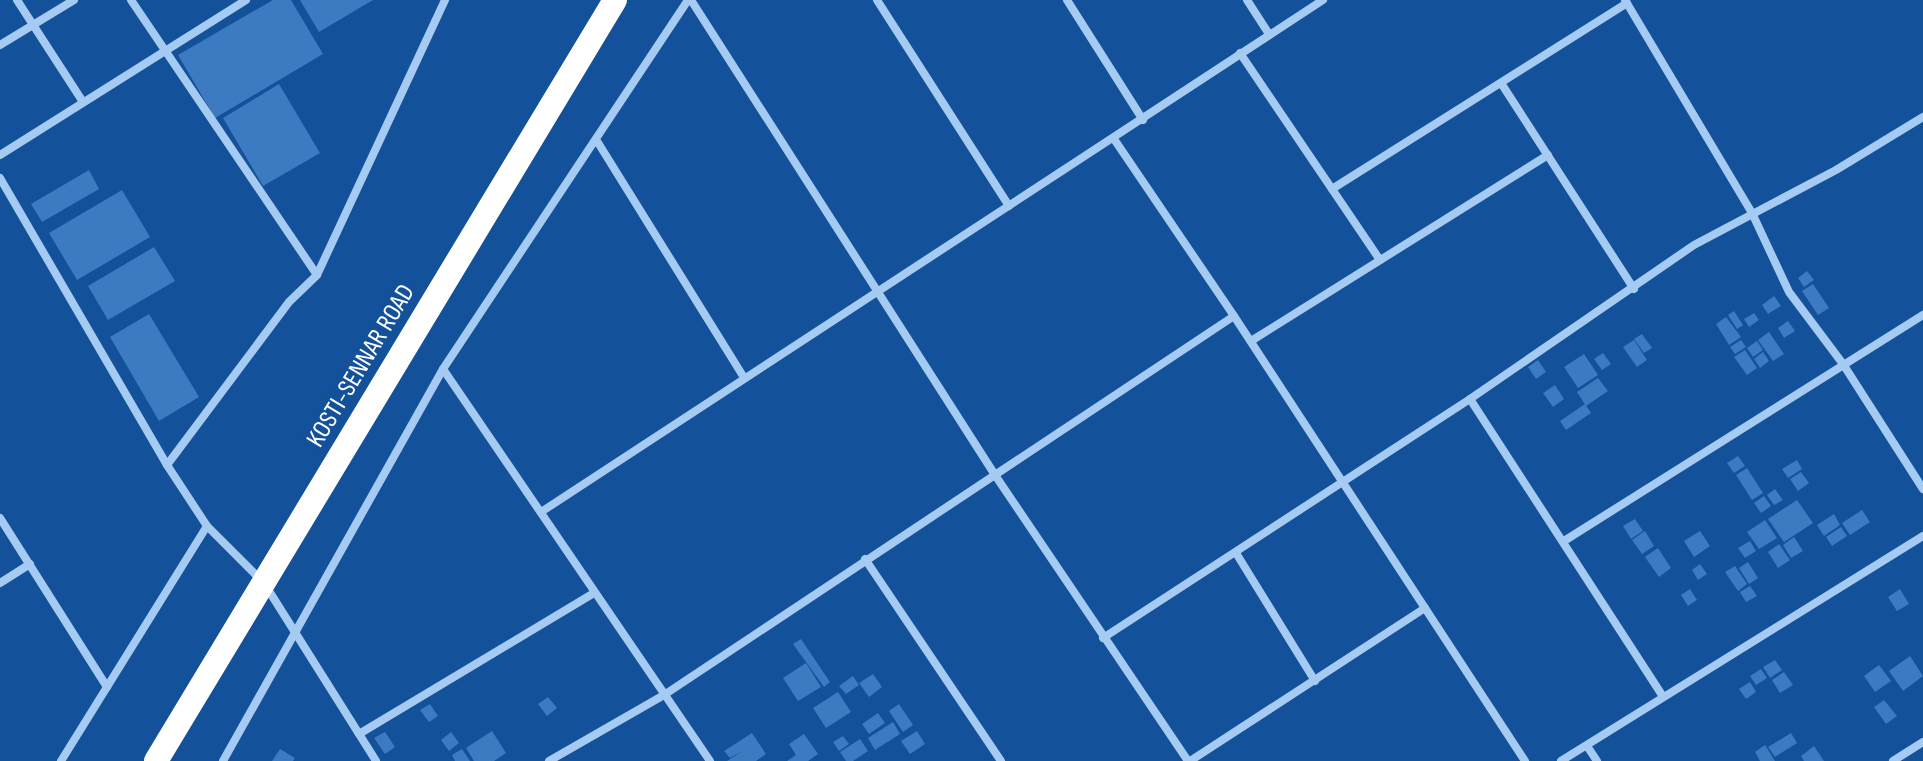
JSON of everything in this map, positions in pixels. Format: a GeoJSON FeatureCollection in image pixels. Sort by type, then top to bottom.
{"type":"FeatureCollection","features":[{"type":"Feature","properties":{"kind":"highway","name":"KOSTI-SENNAR ROAD"},"geometry":{"type":"LineString","coordinates":[[156,761],[615,0]]}},
{"type":"Feature","properties":{"kind":"street"},"geometry":{"type":"LineString","coordinates":[[17,0],[83,102]]}},
{"type":"Feature","properties":{"kind":"street"},"geometry":{"type":"LineString","coordinates":[[0,45],[74,0]]}},
{"type":"Feature","properties":{"kind":"street"},"geometry":{"type":"LineString","coordinates":[[131,0],[317,275]]}},
{"type":"Feature","properties":{"kind":"street"},"geometry":{"type":"LineString","coordinates":[[0,155],[246,0]]}},
{"type":"Feature","properties":{"kind":"street"},"geometry":{"type":"LineString","coordinates":[[167,465],[289,302],[317,275],[445,0]]}},
{"type":"Feature","properties":{"kind":"street"},"geometry":{"type":"LineString","coordinates":[[223,761],[443,369],[690,0],[995,475],[1189,761],[1425,608]]}},
{"type":"Feature","properties":{"kind":"street"},"geometry":{"type":"LineString","coordinates":[[877,0],[1009,206]]}},
{"type":"Feature","properties":{"kind":"street"},"geometry":{"type":"LineString","coordinates":[[1067,0],[1143,120]]}},
{"type":"Feature","properties":{"kind":"street"},"geometry":{"type":"LineString","coordinates":[[1247,0],[1269,34]]}},
{"type":"Feature","properties":{"kind":"street"},"geometry":{"type":"LineString","coordinates":[[541,512],[743,376],[1114,139],[1323,0]]}},
{"type":"Feature","properties":{"kind":"street"},"geometry":{"type":"LineString","coordinates":[[1332,189],[1626,2],[1752,213],[1789,292],[1843,364],[1923,489]]}},
{"type":"Feature","properties":{"kind":"street"},"geometry":{"type":"LineString","coordinates":[[1240,53],[1380,260]]}},
{"type":"Feature","properties":{"kind":"street"},"geometry":{"type":"LineString","coordinates":[[1501,83],[1634,289]]}},
{"type":"Feature","properties":{"kind":"street"},"geometry":{"type":"LineString","coordinates":[[1103,638],[1470,399],[1694,245],[1836,170],[1923,117]]}},
{"type":"Feature","properties":{"kind":"street"},"geometry":{"type":"LineString","coordinates":[[1114,139],[1251,341],[1525,761]]}},
{"type":"Feature","properties":{"kind":"street"},"geometry":{"type":"LineString","coordinates":[[597,141],[743,376]]}},
{"type":"Feature","properties":{"kind":"street"},"geometry":{"type":"LineString","coordinates":[[1251,341],[1548,155]]}},
{"type":"Feature","properties":{"kind":"street"},"geometry":{"type":"LineString","coordinates":[[0,178],[167,465],[207,526],[264,583],[376,761]]}},
{"type":"Feature","properties":{"kind":"street"},"geometry":{"type":"LineString","coordinates":[[1564,541],[1923,315]]}},
{"type":"Feature","properties":{"kind":"street"},"geometry":{"type":"LineString","coordinates":[[549,761],[664,695],[1234,316]]}},
{"type":"Feature","properties":{"kind":"street"},"geometry":{"type":"LineString","coordinates":[[443,369],[710,761]]}},
{"type":"Feature","properties":{"kind":"street"},"geometry":{"type":"LineString","coordinates":[[1470,399],[1662,695]]}},
{"type":"Feature","properties":{"kind":"street"},"geometry":{"type":"LineString","coordinates":[[0,518],[107,687]]}},
{"type":"Feature","properties":{"kind":"street"},"geometry":{"type":"LineString","coordinates":[[61,761],[207,526]]}},
{"type":"Feature","properties":{"kind":"street"},"geometry":{"type":"LineString","coordinates":[[1561,761],[1662,695],[1923,536]]}},
{"type":"Feature","properties":{"kind":"street"},"geometry":{"type":"LineString","coordinates":[[1236,553],[1315,681]]}},
{"type":"Feature","properties":{"kind":"street"},"geometry":{"type":"LineString","coordinates":[[865,559],[1001,761]]}},
{"type":"Feature","properties":{"kind":"street"},"geometry":{"type":"LineString","coordinates":[[0,583],[30,564]]}},
{"type":"Feature","properties":{"kind":"street"},"geometry":{"type":"LineString","coordinates":[[359,734],[594,593]]}},
{"type":"Feature","properties":{"kind":"street"},"geometry":{"type":"LineString","coordinates":[[1893,761],[1923,742]]}},
{"type":"Feature","properties":{"kind":"street"},"geometry":{"type":"LineString","coordinates":[[1587,746],[1597,761]]}},
{"type":"Feature","properties":{"kind":"building"},"geometry":{"type":"Polygon","coordinates":[[[273,0],[291,0],[323,54],[215,118],[178,55],[273,0]]]}},
{"type":"Feature","properties":{"kind":"building"},"geometry":{"type":"Polygon","coordinates":[[[300,0],[373,0],[319,32],[300,0]]]}},
{"type":"Feature","properties":{"kind":"building"},"geometry":{"type":"Polygon","coordinates":[[[279,84],[320,153],[263,186],[223,118],[279,84]]]}},
{"type":"Feature","properties":{"kind":"building"},"geometry":{"type":"Polygon","coordinates":[[[89,170],[99,189],[42,222],[31,204],[89,170]]]}},
{"type":"Feature","properties":{"kind":"building"},"geometry":{"type":"Polygon","coordinates":[[[122,190],[150,237],[77,280],[49,233],[122,190]]]}},
{"type":"Feature","properties":{"kind":"building"},"geometry":{"type":"Polygon","coordinates":[[[154,247],[175,281],[108,320],[88,286],[154,247]]]}},
{"type":"Feature","properties":{"kind":"building"},"geometry":{"type":"Polygon","coordinates":[[[1807,271],[1814,280],[1804,287],[1798,278],[1807,271]]]}},
{"type":"Feature","properties":{"kind":"building"},"geometry":{"type":"Polygon","coordinates":[[[1813,284],[1829,308],[1818,315],[1802,291],[1813,284]]]}},
{"type":"Feature","properties":{"kind":"building"},"geometry":{"type":"Polygon","coordinates":[[[1774,296],[1781,306],[1768,314],[1762,305],[1774,296]]]}},
{"type":"Feature","properties":{"kind":"building"},"geometry":{"type":"Polygon","coordinates":[[[1734,311],[1743,325],[1737,329],[1728,315],[1734,311]]]}},
{"type":"Feature","properties":{"kind":"building"},"geometry":{"type":"Polygon","coordinates":[[[1754,313],[1759,320],[1749,327],[1744,319],[1754,313]]]}},
{"type":"Feature","properties":{"kind":"building"},"geometry":{"type":"Polygon","coordinates":[[[149,314],[199,397],[159,421],[110,337],[149,314]]]}},
{"type":"Feature","properties":{"kind":"building"},"geometry":{"type":"Polygon","coordinates":[[[1726,317],[1741,337],[1729,345],[1716,324],[1726,317]]]}},
{"type":"Feature","properties":{"kind":"building"},"geometry":{"type":"Polygon","coordinates":[[[1788,321],[1795,331],[1784,338],[1778,328],[1788,321]]]}},
{"type":"Feature","properties":{"kind":"building"},"geometry":{"type":"Polygon","coordinates":[[[1769,332],[1784,354],[1773,361],[1758,340],[1769,332]]]}},
{"type":"Feature","properties":{"kind":"building"},"geometry":{"type":"Polygon","coordinates":[[[1642,334],[1652,348],[1644,353],[1634,339],[1642,334]]]}},
{"type":"Feature","properties":{"kind":"building"},"geometry":{"type":"Polygon","coordinates":[[[1634,340],[1647,360],[1637,367],[1623,347],[1634,340]]]}},
{"type":"Feature","properties":{"kind":"building"},"geometry":{"type":"Polygon","coordinates":[[[1741,340],[1746,347],[1735,354],[1730,347],[1741,340]]]}},
{"type":"Feature","properties":{"kind":"building"},"geometry":{"type":"Polygon","coordinates":[[[1757,341],[1763,350],[1753,357],[1747,348],[1757,341]]]}},
{"type":"Feature","properties":{"kind":"building"},"geometry":{"type":"Polygon","coordinates":[[[1745,350],[1757,368],[1747,375],[1734,357],[1745,350]]]}},
{"type":"Feature","properties":{"kind":"building"},"geometry":{"type":"Polygon","coordinates":[[[1763,352],[1769,361],[1760,368],[1754,359],[1763,352]]]}},
{"type":"Feature","properties":{"kind":"building"},"geometry":{"type":"Polygon","coordinates":[[[1603,353],[1611,364],[1602,370],[1594,359],[1603,353]]]}},
{"type":"Feature","properties":{"kind":"building"},"geometry":{"type":"Polygon","coordinates":[[[1584,354],[1598,375],[1578,388],[1564,367],[1584,354]]]}},
{"type":"Feature","properties":{"kind":"building"},"geometry":{"type":"Polygon","coordinates":[[[1538,360],[1546,372],[1536,379],[1528,367],[1538,360]]]}},
{"type":"Feature","properties":{"kind":"building"},"geometry":{"type":"Polygon","coordinates":[[[1598,378],[1608,391],[1586,406],[1577,392],[1598,378]]]}},
{"type":"Feature","properties":{"kind":"building"},"geometry":{"type":"Polygon","coordinates":[[[1555,385],[1564,399],[1553,407],[1543,393],[1555,385]]]}},
{"type":"Feature","properties":{"kind":"building"},"geometry":{"type":"Polygon","coordinates":[[[1585,404],[1591,413],[1566,430],[1560,421],[1585,404]]]}},
{"type":"Feature","properties":{"kind":"building"},"geometry":{"type":"Polygon","coordinates":[[[1738,456],[1745,466],[1734,473],[1727,463],[1738,456]]]}},
{"type":"Feature","properties":{"kind":"building"},"geometry":{"type":"Polygon","coordinates":[[[1797,460],[1802,469],[1788,478],[1782,469],[1797,460]]]}},
{"type":"Feature","properties":{"kind":"building"},"geometry":{"type":"Polygon","coordinates":[[[1747,468],[1763,493],[1752,500],[1736,475],[1747,468]]]}},
{"type":"Feature","properties":{"kind":"building"},"geometry":{"type":"Polygon","coordinates":[[[1801,472],[1809,483],[1798,491],[1790,479],[1801,472]]]}},
{"type":"Feature","properties":{"kind":"building"},"geometry":{"type":"Polygon","coordinates":[[[1775,489],[1783,500],[1774,505],[1767,495],[1775,489]]]}},
{"type":"Feature","properties":{"kind":"building"},"geometry":{"type":"Polygon","coordinates":[[[1764,496],[1771,506],[1761,513],[1754,503],[1764,496]]]}},
{"type":"Feature","properties":{"kind":"building"},"geometry":{"type":"Polygon","coordinates":[[[1797,500],[1813,523],[1784,542],[1768,519],[1797,500]]]}},
{"type":"Feature","properties":{"kind":"building"},"geometry":{"type":"Polygon","coordinates":[[[1862,510],[1870,522],[1850,535],[1842,523],[1862,510]]]}},
{"type":"Feature","properties":{"kind":"building"},"geometry":{"type":"Polygon","coordinates":[[[1834,514],[1840,525],[1824,536],[1817,525],[1834,514]]]}},
{"type":"Feature","properties":{"kind":"building"},"geometry":{"type":"Polygon","coordinates":[[[1635,519],[1643,531],[1631,539],[1623,526],[1635,519]]]}},
{"type":"Feature","properties":{"kind":"building"},"geometry":{"type":"Polygon","coordinates":[[[1765,520],[1777,538],[1759,549],[1747,532],[1765,520]]]}},
{"type":"Feature","properties":{"kind":"building"},"geometry":{"type":"Polygon","coordinates":[[[1841,527],[1847,536],[1832,546],[1826,537],[1841,527]]]}},
{"type":"Feature","properties":{"kind":"building"},"geometry":{"type":"Polygon","coordinates":[[[1645,531],[1654,546],[1642,554],[1632,540],[1645,531]]]}},
{"type":"Feature","properties":{"kind":"building"},"geometry":{"type":"Polygon","coordinates":[[[1700,531],[1710,546],[1694,557],[1684,541],[1700,531]]]}},
{"type":"Feature","properties":{"kind":"building"},"geometry":{"type":"Polygon","coordinates":[[[1794,537],[1803,551],[1791,558],[1783,545],[1794,537]]]}},
{"type":"Feature","properties":{"kind":"building"},"geometry":{"type":"Polygon","coordinates":[[[1750,541],[1756,551],[1745,558],[1738,548],[1750,541]]]}},
{"type":"Feature","properties":{"kind":"building"},"geometry":{"type":"Polygon","coordinates":[[[1779,544],[1790,560],[1778,568],[1768,552],[1779,544]]]}},
{"type":"Feature","properties":{"kind":"building"},"geometry":{"type":"Polygon","coordinates":[[[1658,548],[1671,568],[1659,577],[1645,557],[1658,548]]]}},
{"type":"Feature","properties":{"kind":"building"},"geometry":{"type":"Polygon","coordinates":[[[1748,562],[1758,578],[1749,584],[1739,568],[1748,562]]]}},
{"type":"Feature","properties":{"kind":"building"},"geometry":{"type":"Polygon","coordinates":[[[1700,564],[1707,574],[1698,580],[1692,570],[1700,564]]]}},
{"type":"Feature","properties":{"kind":"building"},"geometry":{"type":"Polygon","coordinates":[[[1735,566],[1747,584],[1738,591],[1725,572],[1735,566]]]}},
{"type":"Feature","properties":{"kind":"building"},"geometry":{"type":"Polygon","coordinates":[[[1750,586],[1757,596],[1746,602],[1740,592],[1750,586]]]}},
{"type":"Feature","properties":{"kind":"building"},"geometry":{"type":"Polygon","coordinates":[[[1690,589],[1697,600],[1688,606],[1681,595],[1690,589]]]}},
{"type":"Feature","properties":{"kind":"building"},"geometry":{"type":"Polygon","coordinates":[[[1900,589],[1909,604],[1897,611],[1888,597],[1900,589]]]}},
{"type":"Feature","properties":{"kind":"building"},"geometry":{"type":"Polygon","coordinates":[[[801,639],[830,682],[824,687],[793,644],[801,639]]]}},
{"type":"Feature","properties":{"kind":"building"},"geometry":{"type":"Polygon","coordinates":[[[1910,656],[1923,676],[1903,691],[1889,671],[1910,656]]]}},
{"type":"Feature","properties":{"kind":"building"},"geometry":{"type":"Polygon","coordinates":[[[1775,660],[1782,670],[1770,678],[1763,667],[1775,660]]]}},
{"type":"Feature","properties":{"kind":"building"},"geometry":{"type":"Polygon","coordinates":[[[806,663],[821,687],[798,701],[783,678],[806,663]]]}},
{"type":"Feature","properties":{"kind":"building"},"geometry":{"type":"Polygon","coordinates":[[[1879,665],[1891,681],[1875,692],[1864,676],[1879,665]]]}},
{"type":"Feature","properties":{"kind":"building"},"geometry":{"type":"Polygon","coordinates":[[[1761,669],[1767,678],[1756,685],[1750,676],[1761,669]]]}},
{"type":"Feature","properties":{"kind":"building"},"geometry":{"type":"Polygon","coordinates":[[[1784,672],[1793,685],[1780,693],[1772,680],[1784,672]]]}},
{"type":"Feature","properties":{"kind":"building"},"geometry":{"type":"Polygon","coordinates":[[[873,674],[882,687],[869,697],[859,683],[873,674]]]}},
{"type":"Feature","properties":{"kind":"building"},"geometry":{"type":"Polygon","coordinates":[[[853,676],[859,685],[846,694],[839,686],[853,676]]]}},
{"type":"Feature","properties":{"kind":"building"},"geometry":{"type":"Polygon","coordinates":[[[1750,682],[1756,692],[1746,699],[1739,689],[1750,682]]]}},
{"type":"Feature","properties":{"kind":"building"},"geometry":{"type":"Polygon","coordinates":[[[838,692],[851,712],[826,728],[813,708],[838,692]]]}},
{"type":"Feature","properties":{"kind":"building"},"geometry":{"type":"Polygon","coordinates":[[[548,697],[557,708],[547,716],[538,704],[548,697]]]}},
{"type":"Feature","properties":{"kind":"building"},"geometry":{"type":"Polygon","coordinates":[[[1884,700],[1897,716],[1886,724],[1874,707],[1884,700]]]}},
{"type":"Feature","properties":{"kind":"building"},"geometry":{"type":"Polygon","coordinates":[[[430,704],[438,716],[429,722],[420,710],[430,704]]]}},
{"type":"Feature","properties":{"kind":"building"},"geometry":{"type":"Polygon","coordinates":[[[899,704],[913,725],[903,732],[889,711],[899,704]]]}},
{"type":"Feature","properties":{"kind":"building"},"geometry":{"type":"Polygon","coordinates":[[[878,713],[885,723],[869,734],[862,724],[878,713]]]}},
{"type":"Feature","properties":{"kind":"building"},"geometry":{"type":"Polygon","coordinates":[[[893,722],[900,734],[875,750],[868,738],[893,722]]]}},
{"type":"Feature","properties":{"kind":"building"},"geometry":{"type":"Polygon","coordinates":[[[492,731],[506,753],[494,761],[474,761],[466,748],[492,731]]]}},
{"type":"Feature","properties":{"kind":"building"},"geometry":{"type":"Polygon","coordinates":[[[917,731],[925,744],[910,754],[901,741],[917,731]]]}},
{"type":"Feature","properties":{"kind":"building"},"geometry":{"type":"Polygon","coordinates":[[[385,732],[395,747],[385,754],[374,738],[385,732]]]}},
{"type":"Feature","properties":{"kind":"building"},"geometry":{"type":"Polygon","coordinates":[[[451,732],[459,743],[449,751],[441,740],[451,732]]]}},
{"type":"Feature","properties":{"kind":"building"},"geometry":{"type":"Polygon","coordinates":[[[752,733],[766,754],[756,761],[727,761],[744,750],[730,758],[724,751],[752,733]]]}},
{"type":"Feature","properties":{"kind":"building"},"geometry":{"type":"Polygon","coordinates":[[[1791,733],[1797,743],[1775,757],[1768,747],[1791,733]]]}},
{"type":"Feature","properties":{"kind":"building"},"geometry":{"type":"Polygon","coordinates":[[[804,734],[818,754],[808,761],[787,761],[796,755],[789,744],[804,734]]]}},
{"type":"Feature","properties":{"kind":"building"},"geometry":{"type":"Polygon","coordinates":[[[843,736],[849,744],[839,751],[833,742],[843,736]]]}},
{"type":"Feature","properties":{"kind":"building"},"geometry":{"type":"Polygon","coordinates":[[[860,739],[868,751],[853,761],[846,761],[840,752],[860,739]]]}},
{"type":"Feature","properties":{"kind":"building"},"geometry":{"type":"Polygon","coordinates":[[[1765,745],[1775,761],[1760,761],[1755,752],[1765,745]]]}},
{"type":"Feature","properties":{"kind":"building"},"geometry":{"type":"Polygon","coordinates":[[[1814,746],[1824,761],[1804,761],[1801,756],[1814,746]]]}},
{"type":"Feature","properties":{"kind":"building"},"geometry":{"type":"Polygon","coordinates":[[[280,749],[295,758],[293,761],[272,761],[280,749]]]}},
{"type":"Feature","properties":{"kind":"building"},"geometry":{"type":"Polygon","coordinates":[[[462,749],[470,761],[455,761],[452,755],[462,749]]]}}]}
